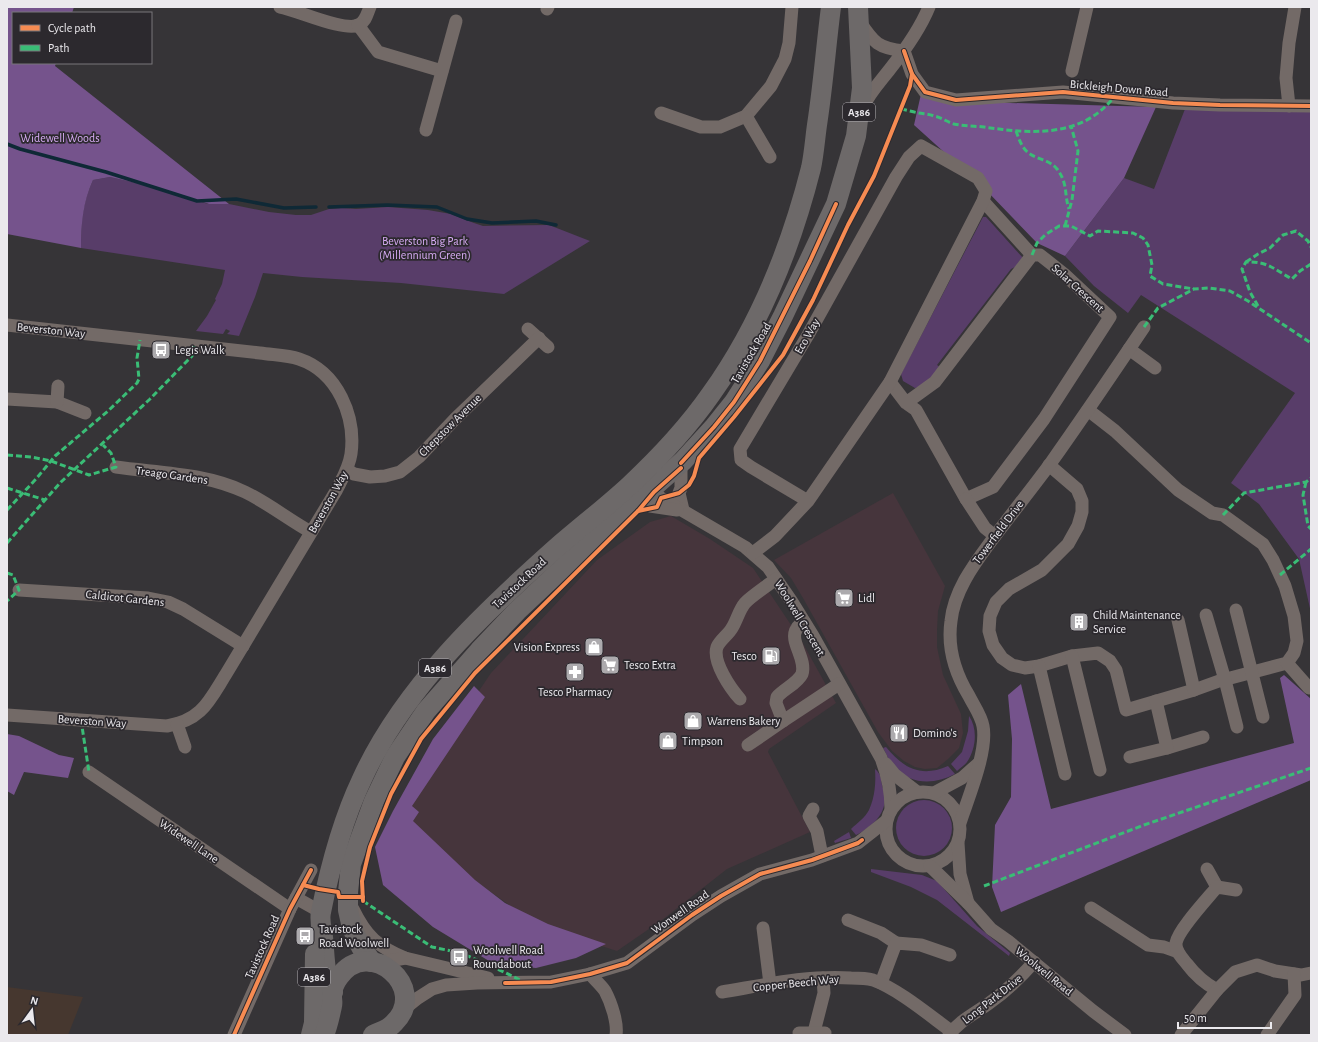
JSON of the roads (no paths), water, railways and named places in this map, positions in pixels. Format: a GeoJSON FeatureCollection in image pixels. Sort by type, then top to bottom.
{"type":"FeatureCollection","features":[{"type":"Feature","properties":{"kind":"highway","name":"Tavistock Road"},"geometry":{"type":"LineString","coordinates":[[333,998],[327,974],[320,915],[340,836],[362,777],[384,737],[413,695],[450,651],[554,550],[630,485],[646,469],[685,428],[712,393],[743,343],[755,321],[779,268],[796,218],[811,166],[821,100],[831,7]]}},
{"type":"Feature","properties":{"kind":"highway","name":"Tavistock Road"},"geometry":{"type":"LineString","coordinates":[[375,963],[362,947],[352,928],[348,910],[348,899],[352,864],[374,801],[395,757],[426,711],[517,611],[566,565],[681,463],[714,427],[734,402],[760,361],[807,268],[836,204],[856,136],[862,88],[858,13]]}},
{"type":"Feature","properties":{"kind":"highway","name":"A386"},"geometry":{"type":"LineString","coordinates":[[311,1035],[314,1016],[314,960],[320,915]]}},
{"type":"Feature","properties":{"kind":"highway"},"geometry":{"type":"LineString","coordinates":[[333,998],[336,982],[344,971],[357,964],[375,963],[392,970],[401,982],[405,996],[403,1010],[400,1017],[390,1028],[375,1034]]}},
{"type":"Feature","properties":{"kind":"highway","name":"A386"},"geometry":{"type":"LineString","coordinates":[[324,1035],[333,998]]}},
{"type":"Feature","properties":{"kind":"street"},"geometry":{"type":"LineString","coordinates":[[280,7],[320,20],[344,25],[358,25],[365,20],[370,7]]}},
{"type":"Feature","properties":{"kind":"street"},"geometry":{"type":"LineString","coordinates":[[661,113],[701,127],[720,127],[746,116],[771,86],[785,59],[789,43],[792,7]]}},
{"type":"Feature","properties":{"kind":"street","name":"Tavistock Road"},"geometry":{"type":"LineString","coordinates":[[858,120],[868,96],[904,51],[924,19],[929,7]]}},
{"type":"Feature","properties":{"kind":"street"},"geometry":{"type":"LineString","coordinates":[[1072,71],[1087,7]]}},
{"type":"Feature","properties":{"kind":"street"},"geometry":{"type":"LineString","coordinates":[[1289,106],[1286,78],[1289,43],[1295,7]]}},
{"type":"Feature","properties":{"kind":"street","name":"Tavistock Road"},"geometry":{"type":"LineString","coordinates":[[858,13],[870,38],[880,46],[904,51]]}},
{"type":"Feature","properties":{"kind":"street"},"geometry":{"type":"LineString","coordinates":[[426,130],[456,20]]}},
{"type":"Feature","properties":{"kind":"street"},"geometry":{"type":"LineString","coordinates":[[358,25],[378,52],[442,71]]}},
{"type":"Feature","properties":{"kind":"street","name":"Bickleigh Down Road"},"geometry":{"type":"LineString","coordinates":[[904,51],[912,74],[924,92],[956,100],[1063,92],[1220,105],[1311,106]]}},
{"type":"Feature","properties":{"kind":"street"},"geometry":{"type":"LineString","coordinates":[[746,116],[770,157]]}},
{"type":"Feature","properties":{"kind":"street","name":"Eco Way"},"geometry":{"type":"LineString","coordinates":[[808,501],[741,460],[740,449],[808,335],[896,177],[909,157],[921,146],[978,178],[985,196]]}},
{"type":"Feature","properties":{"kind":"street"},"geometry":{"type":"LineString","coordinates":[[753,553],[775,536],[808,501],[890,382],[985,196],[1032,255],[935,382],[906,403]]}},
{"type":"Feature","properties":{"kind":"street","name":"Solar Crescent"},"geometry":{"type":"LineString","coordinates":[[966,499],[993,487],[1044,419],[1110,317],[1064,274],[1040,255],[1032,255]]}},
{"type":"Feature","properties":{"kind":"street","name":"Beverston Way"},"geometry":{"type":"LineString","coordinates":[[7,325],[260,353],[300,360],[313,366],[336,388],[344,402],[348,414],[352,441],[351,454],[347,470],[336,491],[226,674],[203,710],[195,717],[178,724],[167,726],[7,715]]}},
{"type":"Feature","properties":{"kind":"street","name":"Towerfield Drive"},"geometry":{"type":"LineString","coordinates":[[960,823],[979,763],[984,740],[983,726],[978,712],[960,681],[953,663],[950,622],[955,601],[968,573],[1049,466],[1144,327]]}},
{"type":"Feature","properties":{"kind":"street","name":"Chepstow Avenue"},"geometry":{"type":"LineString","coordinates":[[347,470],[354,474],[370,477],[385,476],[400,472],[419,457],[455,419],[543,342],[528,329]]}},
{"type":"Feature","properties":{"kind":"street"},"geometry":{"type":"LineString","coordinates":[[1129,349],[1155,368]]}},
{"type":"Feature","properties":{"kind":"street"},"geometry":{"type":"LineString","coordinates":[[890,382],[906,403],[916,410],[966,499],[985,528],[995,536]]}},
{"type":"Feature","properties":{"kind":"street"},"geometry":{"type":"LineString","coordinates":[[57,402],[58,386]]}},
{"type":"Feature","properties":{"kind":"street"},"geometry":{"type":"LineString","coordinates":[[7,399],[57,402],[85,413]]}},
{"type":"Feature","properties":{"kind":"street"},"geometry":{"type":"LineString","coordinates":[[1049,466],[1077,489],[1082,501],[1082,512],[1078,526],[1068,544],[1042,570],[1009,589],[996,602],[990,616],[989,631],[993,645],[1002,658],[1012,665],[1025,668],[1039,666],[1072,656],[1098,652],[1110,661],[1116,670],[1126,710],[1287,663],[1294,653],[1297,640],[1294,616],[1285,586],[1263,544],[1223,515],[1212,513],[1178,490],[1115,431],[1088,410]]}},
{"type":"Feature","properties":{"kind":"street"},"geometry":{"type":"LineString","coordinates":[[646,469],[644,496],[683,510],[680,493],[681,463]]}},
{"type":"Feature","properties":{"kind":"street","name":"Treago Gardens"},"geometry":{"type":"LineString","coordinates":[[116,468],[184,475],[221,482],[246,492],[311,532]]}},
{"type":"Feature","properties":{"kind":"street","name":"Woolwell Crescent"},"geometry":{"type":"LineString","coordinates":[[644,496],[650,506],[683,510],[745,547],[768,567],[804,622],[881,758],[888,777],[891,794],[889,815]]}},
{"type":"Feature","properties":{"kind":"street"},"geometry":{"type":"LineString","coordinates":[[740,699],[725,680],[717,659],[716,651],[731,629],[745,603],[776,579]]}},
{"type":"Feature","properties":{"kind":"street","name":"Caldicot Gardens"},"geometry":{"type":"LineString","coordinates":[[19,590],[148,598],[168,602],[183,609],[243,646]]}},
{"type":"Feature","properties":{"kind":"street"},"geometry":{"type":"LineString","coordinates":[[1236,610],[1263,717]]}},
{"type":"Feature","properties":{"kind":"street"},"geometry":{"type":"LineString","coordinates":[[1206,615],[1237,727]]}},
{"type":"Feature","properties":{"kind":"street"},"geometry":{"type":"LineString","coordinates":[[1178,620],[1194,690]]}},
{"type":"Feature","properties":{"kind":"street"},"geometry":{"type":"LineString","coordinates":[[783,720],[776,703],[777,697],[796,682],[802,674],[801,655],[794,640],[796,628],[804,622]]}},
{"type":"Feature","properties":{"kind":"street"},"geometry":{"type":"LineString","coordinates":[[1072,656],[1100,770]]}},
{"type":"Feature","properties":{"kind":"street"},"geometry":{"type":"LineString","coordinates":[[1287,663],[1309,688]]}},
{"type":"Feature","properties":{"kind":"street"},"geometry":{"type":"LineString","coordinates":[[1039,666],[1065,774]]}},
{"type":"Feature","properties":{"kind":"street"},"geometry":{"type":"LineString","coordinates":[[748,745],[783,720],[839,684]]}},
{"type":"Feature","properties":{"kind":"street"},"geometry":{"type":"LineString","coordinates":[[1156,701],[1167,748]]}},
{"type":"Feature","properties":{"kind":"street"},"geometry":{"type":"LineString","coordinates":[[178,724],[185,747]]}},
{"type":"Feature","properties":{"kind":"street"},"geometry":{"type":"LineString","coordinates":[[1130,757],[1203,737]]}},
{"type":"Feature","properties":{"kind":"street","name":"Woolwell Crescent"},"geometry":{"type":"LineString","coordinates":[[881,758],[895,775],[917,792]]}},
{"type":"Feature","properties":{"kind":"street"},"geometry":{"type":"LineString","coordinates":[[934,793],[962,778],[979,763]]}},
{"type":"Feature","properties":{"kind":"street","name":"Widewell Lane"},"geometry":{"type":"LineString","coordinates":[[88,772],[293,903]]}},
{"type":"Feature","properties":{"kind":"street"},"geometry":{"type":"LineString","coordinates":[[926,791],[944,797],[952,804],[960,823],[961,833],[958,843],[953,851],[947,858],[930,866],[918,866],[908,863],[894,853],[887,838],[889,815],[900,799],[908,794],[917,792],[926,791]]}},
{"type":"Feature","properties":{"kind":"street"},"geometry":{"type":"LineString","coordinates":[[813,809],[809,816],[817,831],[817,858]]}},
{"type":"Feature","properties":{"kind":"street","name":"Wonwell Road"},"geometry":{"type":"LineString","coordinates":[[403,1010],[432,989],[446,985],[551,982],[590,974],[627,963],[692,915],[721,896],[760,874],[817,858],[858,843],[889,815]]}},
{"type":"Feature","properties":{"kind":"street","name":"Woolwell Road"},"geometry":{"type":"LineString","coordinates":[[958,843],[960,874],[968,903]]}},
{"type":"Feature","properties":{"kind":"street","name":"Woolwell Road"},"geometry":{"type":"LineString","coordinates":[[930,866],[968,903],[991,930],[1034,962],[1125,1035]]}},
{"type":"Feature","properties":{"kind":"street"},"geometry":{"type":"LineString","coordinates":[[1207,869],[1217,888]]}},
{"type":"Feature","properties":{"kind":"street","name":"Tavistock Road"},"geometry":{"type":"LineString","coordinates":[[234,1035],[293,903],[311,870]]}},
{"type":"Feature","properties":{"kind":"street"},"geometry":{"type":"LineString","coordinates":[[1217,888],[1236,890]]}},
{"type":"Feature","properties":{"kind":"street"},"geometry":{"type":"LineString","coordinates":[[1217,888],[1185,926],[1176,942],[1178,952],[1195,975],[1206,985],[1218,990]]}},
{"type":"Feature","properties":{"kind":"street"},"geometry":{"type":"LineString","coordinates":[[348,899],[358,919],[370,936],[381,946],[405,958]]}},
{"type":"Feature","properties":{"kind":"street"},"geometry":{"type":"LineString","coordinates":[[293,903],[320,915]]}},
{"type":"Feature","properties":{"kind":"street"},"geometry":{"type":"LineString","coordinates":[[1092,908],[1148,945],[1164,947],[1178,952]]}},
{"type":"Feature","properties":{"kind":"street"},"geometry":{"type":"LineString","coordinates":[[848,920],[880,933],[896,943],[921,944],[950,955]]}},
{"type":"Feature","properties":{"kind":"street"},"geometry":{"type":"LineString","coordinates":[[763,928],[770,984]]}},
{"type":"Feature","properties":{"kind":"street"},"geometry":{"type":"LineString","coordinates":[[881,983],[896,943]]}},
{"type":"Feature","properties":{"kind":"street","name":"Wonwell Road"},"geometry":{"type":"LineString","coordinates":[[375,963],[405,958],[505,983]]}},
{"type":"Feature","properties":{"kind":"street","name":"Long Park Drive"},"geometry":{"type":"LineString","coordinates":[[950,1033],[967,1017],[1006,990],[1034,962]]}},
{"type":"Feature","properties":{"kind":"street"},"geometry":{"type":"LineString","coordinates":[[1181,1035],[1235,972],[1257,965],[1275,971],[1294,974],[1301,975],[1311,973]]}},
{"type":"Feature","properties":{"kind":"street"},"geometry":{"type":"LineString","coordinates":[[590,974],[604,991],[613,1010],[616,1035]]}},
{"type":"Feature","properties":{"kind":"street"},"geometry":{"type":"LineString","coordinates":[[1267,1035],[1295,995],[1294,974]]}},
{"type":"Feature","properties":{"kind":"street","name":"Copper Beech Way"},"geometry":{"type":"LineString","coordinates":[[722,992],[770,984],[832,977],[870,979],[881,983],[913,1004],[950,1033]]}},
{"type":"Feature","properties":{"kind":"street"},"geometry":{"type":"LineString","coordinates":[[800,1033],[820,1033],[824,993],[822,978]]}},
{"type":"Feature","properties":{"kind":"waterway"},"geometry":{"type":"LineString","coordinates":[[7,144],[20,149],[106,172],[197,201],[236,199],[284,208],[316,207]]}},
{"type":"Feature","properties":{"kind":"waterway"},"geometry":{"type":"LineString","coordinates":[[329,207],[387,205],[437,207],[467,219],[492,223],[536,221],[556,225]]}},
{"type":"Feature","properties":{"kind":"place","name":"Legis Walk"},"geometry":{"type":"Point","coordinates":[161,350]}},
{"type":"Feature","properties":{"kind":"place","name":"Lidl"},"geometry":{"type":"Point","coordinates":[844,598]}},
{"type":"Feature","properties":{"kind":"place","name":"Child Maintenance Service"},"geometry":{"type":"Point","coordinates":[1079,622]}},
{"type":"Feature","properties":{"kind":"place","name":"Vision Express"},"geometry":{"type":"Point","coordinates":[594,647]}},
{"type":"Feature","properties":{"kind":"place","name":"Tesco"},"geometry":{"type":"Point","coordinates":[771,656]}},
{"type":"Feature","properties":{"kind":"place","name":"Tesco Extra"},"geometry":{"type":"Point","coordinates":[610,665]}},
{"type":"Feature","properties":{"kind":"place","name":"Tesco Pharmacy"},"geometry":{"type":"Point","coordinates":[575,672]}},
{"type":"Feature","properties":{"kind":"place","name":"Warrens Bakery"},"geometry":{"type":"Point","coordinates":[693,721]}},
{"type":"Feature","properties":{"kind":"place","name":"Domino's"},"geometry":{"type":"Point","coordinates":[899,733]}},
{"type":"Feature","properties":{"kind":"place","name":"Timpson"},"geometry":{"type":"Point","coordinates":[668,741]}},
{"type":"Feature","properties":{"kind":"place","name":"Tavistock Road Woolwell"},"geometry":{"type":"Point","coordinates":[305,936]}},
{"type":"Feature","properties":{"kind":"place","name":"Woolwell Road Roundabout"},"geometry":{"type":"Point","coordinates":[459,957]}},
{"type":"Feature","properties":{"kind":"park label","name":"Widewell Woods"},"geometry":{"type":"Point","coordinates":[60,138]}},
{"type":"Feature","properties":{"kind":"park label","name":"Beverston Big Park (Millennium Green)"},"geometry":{"type":"Point","coordinates":[425,248]}}]}
